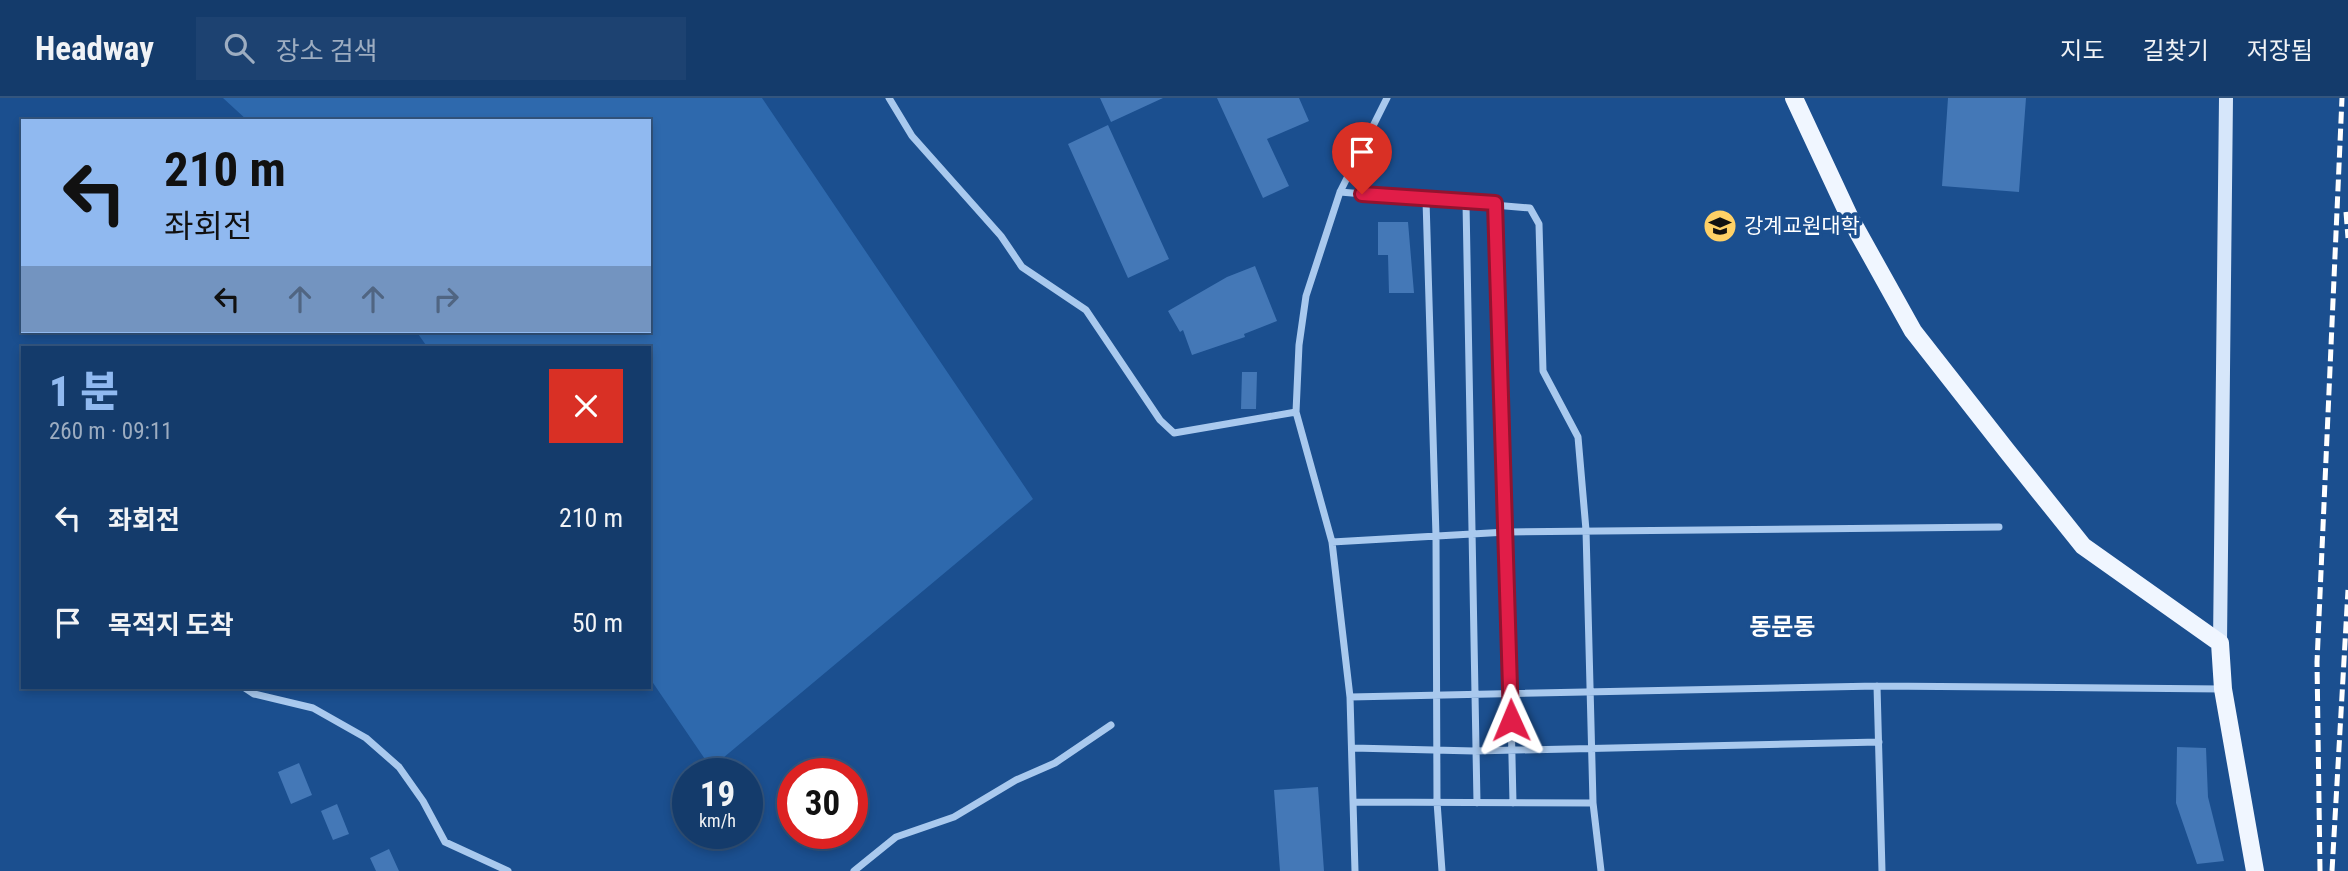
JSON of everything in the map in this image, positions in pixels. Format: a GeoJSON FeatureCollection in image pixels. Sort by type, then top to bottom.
{"type":"FeatureCollection","features":[{"type":"Feature","properties":{"kind":"main road"},"geometry":{"type":"LineString","coordinates":[[1794,98],[1850,218],[1913,331],[2083,546],[2220,643],[2223,689],[2255,871]]}},
{"type":"Feature","properties":{"kind":"street"},"geometry":{"type":"LineString","coordinates":[[889,98],[912,136],[993,226],[1022,267],[1086,310],[1160,420],[1174,433],[1296,412]]}},
{"type":"Feature","properties":{"kind":"street"},"geometry":{"type":"LineString","coordinates":[[1354,871],[1350,697],[1332,542],[1296,412],[1299,345],[1306,296],[1340,192],[1387,98]]}},
{"type":"Feature","properties":{"kind":"street"},"geometry":{"type":"LineString","coordinates":[[2220,643],[2225,98]]}},
{"type":"Feature","properties":{"kind":"street"},"geometry":{"type":"LineString","coordinates":[[1340,192],[1530,208],[1539,224],[1543,371],[1578,437],[1586,530],[1593,803],[1601,871]]}},
{"type":"Feature","properties":{"kind":"street"},"geometry":{"type":"LineString","coordinates":[[1426,201],[1436,536],[1437,802],[1442,871]]}},
{"type":"Feature","properties":{"kind":"street"},"geometry":{"type":"LineString","coordinates":[[1466,203],[1477,803]]}},
{"type":"Feature","properties":{"kind":"street"},"geometry":{"type":"LineString","coordinates":[[1495,203],[1507,532],[1513,803]]}},
{"type":"Feature","properties":{"kind":"street"},"geometry":{"type":"LineString","coordinates":[[1332,542],[1474,533],[1586,530],[1999,527]]}},
{"type":"Feature","properties":{"kind":"street"},"geometry":{"type":"LineString","coordinates":[[1350,697],[1435,693],[1591,693],[1877,686],[2223,689]]}},
{"type":"Feature","properties":{"kind":"street"},"geometry":{"type":"LineString","coordinates":[[1877,686],[1882,871]]}},
{"type":"Feature","properties":{"kind":"street"},"geometry":{"type":"LineString","coordinates":[[246,689],[254,694],[313,708],[366,738],[399,767],[424,801],[445,842],[508,871]]}},
{"type":"Feature","properties":{"kind":"street"},"geometry":{"type":"LineString","coordinates":[[854,871],[896,838],[954,817],[1016,780],[1055,763],[1111,725]]}},
{"type":"Feature","properties":{"kind":"street"},"geometry":{"type":"LineString","coordinates":[[1353,748],[1474,751],[1593,746],[1879,742]]}},
{"type":"Feature","properties":{"kind":"street"},"geometry":{"type":"LineString","coordinates":[[1354,802],[1593,803]]}},
{"type":"Feature","properties":{"kind":"shaded area"},"geometry":{"type":"Polygon","coordinates":[[[223,98],[762,98],[1033,499],[723,758],[704,758],[651,680],[651,346],[427,346],[417,333],[651,333],[651,119],[246,119],[223,98]]]}},
{"type":"Feature","properties":{"kind":"building"},"geometry":{"type":"Polygon","coordinates":[[[1100,98],[1163,98],[1111,122],[1100,98]]]}},
{"type":"Feature","properties":{"kind":"building"},"geometry":{"type":"Polygon","coordinates":[[[1217,98],[1299,98],[1309,121],[1267,139],[1289,186],[1263,198],[1217,98]]]}},
{"type":"Feature","properties":{"kind":"building"},"geometry":{"type":"Polygon","coordinates":[[[1948,98],[2026,98],[2019,192],[1942,186],[1948,98]]]}},
{"type":"Feature","properties":{"kind":"building"},"geometry":{"type":"Polygon","coordinates":[[[1108,125],[1169,259],[1128,278],[1068,144],[1108,125]]]}},
{"type":"Feature","properties":{"kind":"building"},"geometry":{"type":"Polygon","coordinates":[[[1378,222],[1408,222],[1414,293],[1389,293],[1388,255],[1378,255],[1378,222]]]}},
{"type":"Feature","properties":{"kind":"building"},"geometry":{"type":"Polygon","coordinates":[[[1255,266],[1277,321],[1244,334],[1245,337],[1192,355],[1183,330],[1180,332],[1168,311],[1227,277],[1255,266]]]}},
{"type":"Feature","properties":{"kind":"building"},"geometry":{"type":"Polygon","coordinates":[[[1242,372],[1257,372],[1256,409],[1241,409],[1242,372]]]}},
{"type":"Feature","properties":{"kind":"building"},"geometry":{"type":"Polygon","coordinates":[[[2177,747],[2206,748],[2208,797],[2224,861],[2197,864],[2176,803],[2177,747]]]}},
{"type":"Feature","properties":{"kind":"building"},"geometry":{"type":"Polygon","coordinates":[[[299,763],[312,795],[291,804],[278,772],[299,763]]]}},
{"type":"Feature","properties":{"kind":"building"},"geometry":{"type":"Polygon","coordinates":[[[1318,787],[1324,871],[1280,871],[1274,790],[1318,787]]]}},
{"type":"Feature","properties":{"kind":"building"},"geometry":{"type":"Polygon","coordinates":[[[337,804],[349,834],[333,840],[321,811],[337,804]]]}},
{"type":"Feature","properties":{"kind":"building"},"geometry":{"type":"Polygon","coordinates":[[[389,849],[399,871],[376,871],[370,858],[389,849]]]}},
{"type":"Feature","properties":{"kind":"railway"},"geometry":{"type":"LineString","coordinates":[[2320,871],[2317,662],[2342,98]]}},
{"type":"Feature","properties":{"kind":"railway"},"geometry":{"type":"LineString","coordinates":[[2346,212],[2348,238]]}},
{"type":"Feature","properties":{"kind":"railway"},"geometry":{"type":"LineString","coordinates":[[2332,871],[2348,590]]}},
{"type":"Feature","properties":{"kind":"place","name":"강계교원대학"},"geometry":{"type":"Point","coordinates":[1720,226]}},
{"type":"Feature","properties":{"kind":"district","name":"동문동"},"geometry":{"type":"Point","coordinates":[1782,627]}},
{"type":"Feature","properties":{"kind":"route"},"geometry":{"type":"LineString","coordinates":[[1362,194],[1426,201],[1495,203],[1511,720]]}}]}
